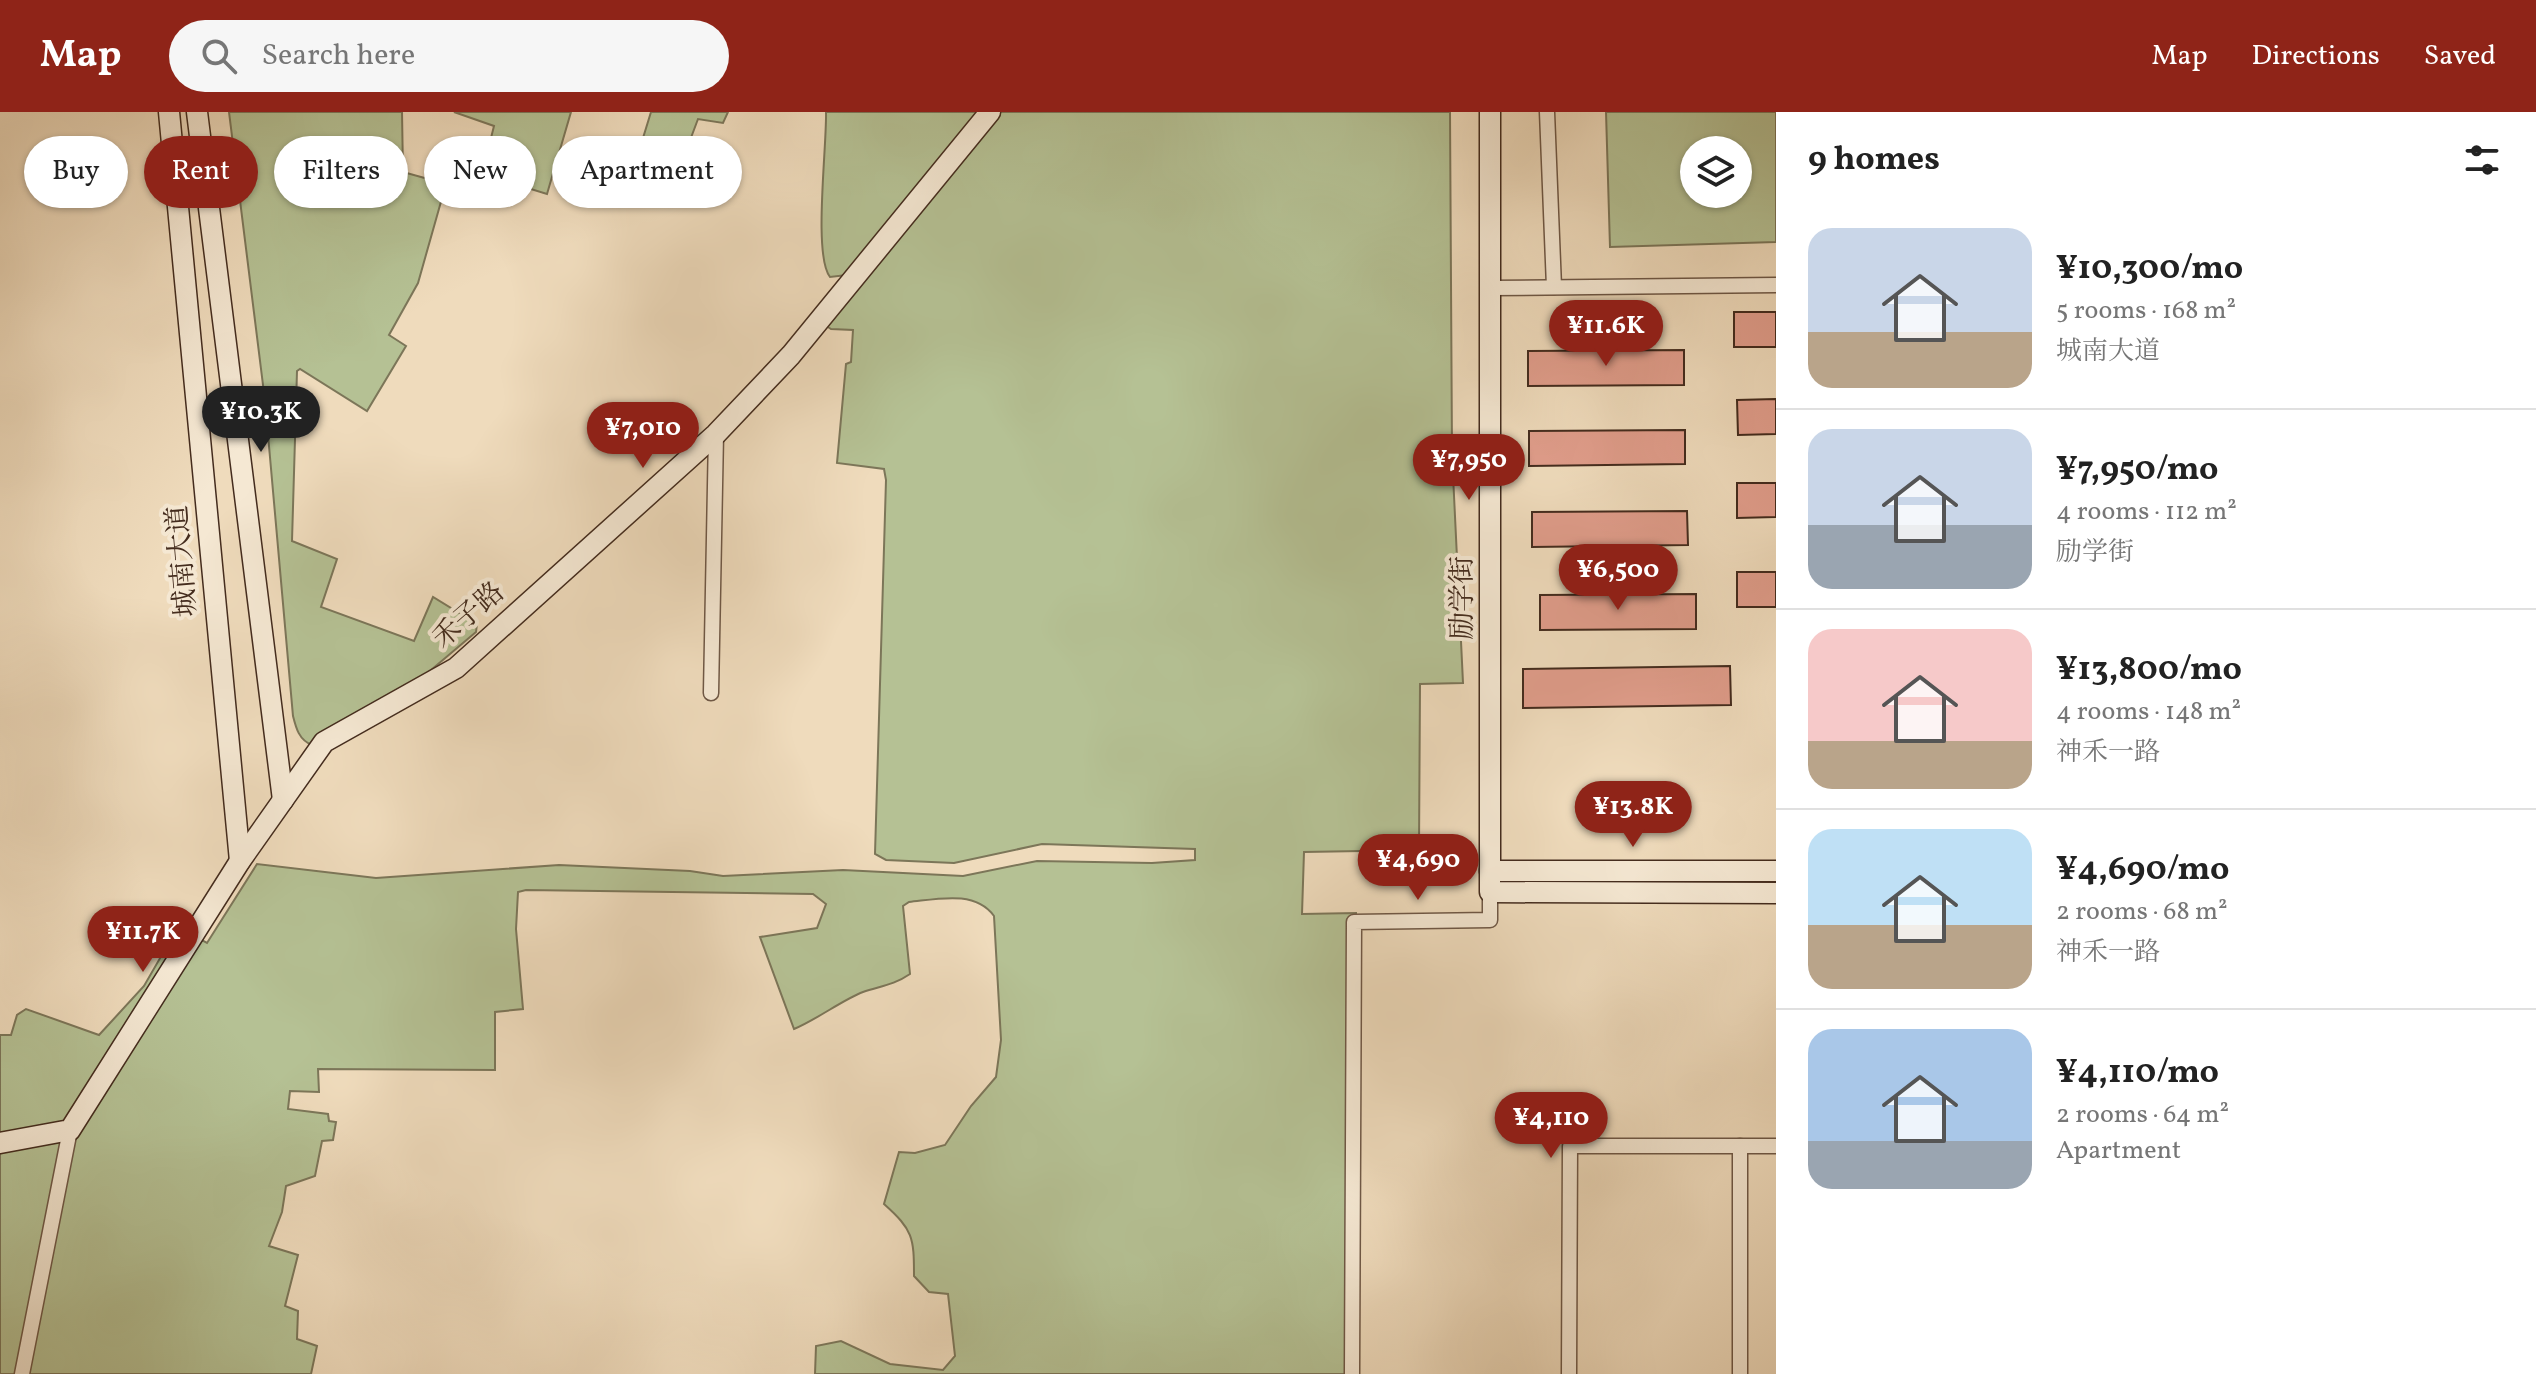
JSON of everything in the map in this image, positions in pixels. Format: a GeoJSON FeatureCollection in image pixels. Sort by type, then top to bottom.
{"type":"FeatureCollection","features":[{"type":"Feature","properties":{"kind":"main road","name":"城南大道"},"geometry":{"type":"LineString","coordinates":[[169,112],[240,861]]}},
{"type":"Feature","properties":{"kind":"main road"},"geometry":{"type":"LineString","coordinates":[[197,112],[283,800]]}},
{"type":"Feature","properties":{"kind":"main road","name":"禾子路"},"geometry":{"type":"LineString","coordinates":[[70,1130],[240,861],[324,742],[456,668],[716,434],[811,331],[990,112]]}},
{"type":"Feature","properties":{"kind":"main road","name":"励学街"},"geometry":{"type":"LineString","coordinates":[[1490,112],[1490,882]]}},
{"type":"Feature","properties":{"kind":"main road"},"geometry":{"type":"LineString","coordinates":[[1490,882],[1776,871]]}},
{"type":"Feature","properties":{"kind":"main road"},"geometry":{"type":"LineString","coordinates":[[1490,882],[1776,893]]}},
{"type":"Feature","properties":{"kind":"main road"},"geometry":{"type":"LineString","coordinates":[[0,1143],[70,1130]]}},
{"type":"Feature","properties":{"kind":"street"},"geometry":{"type":"LineString","coordinates":[[1547,112],[1554,287]]}},
{"type":"Feature","properties":{"kind":"street"},"geometry":{"type":"LineString","coordinates":[[1491,288],[1776,285]]}},
{"type":"Feature","properties":{"kind":"street"},"geometry":{"type":"LineString","coordinates":[[711,693],[716,434]]}},
{"type":"Feature","properties":{"kind":"street"},"geometry":{"type":"LineString","coordinates":[[1352,1374],[1354,922],[1490,920],[1490,882]]}},
{"type":"Feature","properties":{"kind":"street"},"geometry":{"type":"LineString","coordinates":[[22,1374],[70,1130]]}},
{"type":"Feature","properties":{"kind":"street"},"geometry":{"type":"LineString","coordinates":[[1569,1374],[1570,1146],[1776,1146]]}},
{"type":"Feature","properties":{"kind":"street"},"geometry":{"type":"LineString","coordinates":[[1740,1146],[1740,1374]]}},
{"type":"Feature","properties":{"kind":"green space"},"geometry":{"type":"Polygon","coordinates":[[[229,112],[402,112],[402,136],[274,136],[274,208],[408,208],[408,173],[424,178],[424,208],[439,208],[418,283],[389,335],[406,346],[367,411],[300,369],[297,371],[292,541],[337,559],[321,607],[414,641],[433,597],[477,624],[476,632],[405,692],[312,745],[301,737],[293,716],[265,401],[241,208],[258,208],[258,136],[232,136],[229,112]]]}},
{"type":"Feature","properties":{"kind":"green space"},"geometry":{"type":"Polygon","coordinates":[[[454,112],[571,112],[564,136],[552,136],[552,177],[547,194],[536,191],[536,136],[492,136],[494,126],[454,112]]]}},
{"type":"Feature","properties":{"kind":"green space"},"geometry":{"type":"Polygon","coordinates":[[[651,112],[728,112],[723,123],[698,119],[692,136],[644,136],[651,112]]]}},
{"type":"Feature","properties":{"kind":"green space"},"geometry":{"type":"Polygon","coordinates":[[[826,112],[1450,112],[1452,454],[1463,683],[1420,684],[1419,850],[1304,852],[1302,914],[1356,913],[1345,1374],[815,1374],[816,1346],[841,1341],[890,1364],[943,1370],[955,1356],[948,1294],[929,1292],[914,1276],[910,1235],[884,1204],[899,1152],[915,1153],[945,1145],[971,1106],[996,1077],[1001,1040],[994,916],[977,902],[966,899],[909,902],[903,906],[910,974],[855,995],[794,1029],[760,937],[817,928],[826,904],[813,894],[526,890],[518,892],[516,929],[523,1009],[495,1012],[495,1070],[318,1069],[319,1092],[290,1091],[288,1109],[328,1114],[329,1121],[336,1122],[333,1140],[322,1141],[315,1176],[286,1186],[282,1212],[269,1246],[298,1255],[285,1306],[298,1311],[297,1339],[317,1346],[311,1374],[0,1374],[0,1035],[11,1035],[17,1015],[26,1009],[99,1035],[144,986],[178,927],[207,943],[257,864],[376,878],[559,865],[690,871],[723,876],[843,870],[963,876],[1037,861],[1152,863],[1195,860],[1195,849],[1042,844],[954,863],[886,860],[875,854],[886,480],[884,469],[837,463],[846,364],[851,362],[853,330],[831,329],[825,325],[847,275],[830,277],[822,247],[826,112]]]}},
{"type":"Feature","properties":{"kind":"green space"},"geometry":{"type":"Polygon","coordinates":[[[1606,112],[1776,112],[1776,242],[1610,247],[1606,112]]]}},
{"type":"Feature","properties":{"kind":"building"},"geometry":{"type":"Polygon","coordinates":[[[1734,312],[1776,312],[1776,347],[1734,347],[1734,312]]]}},
{"type":"Feature","properties":{"kind":"building"},"geometry":{"type":"Polygon","coordinates":[[[1684,350],[1684,385],[1528,386],[1528,351],[1684,350]]]}},
{"type":"Feature","properties":{"kind":"building"},"geometry":{"type":"Polygon","coordinates":[[[1776,399],[1776,434],[1738,435],[1737,400],[1776,399]]]}},
{"type":"Feature","properties":{"kind":"building"},"geometry":{"type":"Polygon","coordinates":[[[1685,430],[1685,464],[1529,466],[1529,431],[1685,430]]]}},
{"type":"Feature","properties":{"kind":"building"},"geometry":{"type":"Polygon","coordinates":[[[1737,483],[1776,483],[1776,517],[1737,518],[1737,483]]]}},
{"type":"Feature","properties":{"kind":"building"},"geometry":{"type":"Polygon","coordinates":[[[1687,511],[1688,545],[1532,547],[1532,512],[1687,511]]]}},
{"type":"Feature","properties":{"kind":"building"},"geometry":{"type":"Polygon","coordinates":[[[1737,572],[1776,572],[1776,607],[1737,607],[1737,572]]]}},
{"type":"Feature","properties":{"kind":"building"},"geometry":{"type":"Polygon","coordinates":[[[1696,594],[1696,629],[1540,630],[1540,595],[1696,594]]]}},
{"type":"Feature","properties":{"kind":"building"},"geometry":{"type":"Polygon","coordinates":[[[1730,666],[1731,705],[1523,708],[1523,669],[1730,666]]]}}]}
